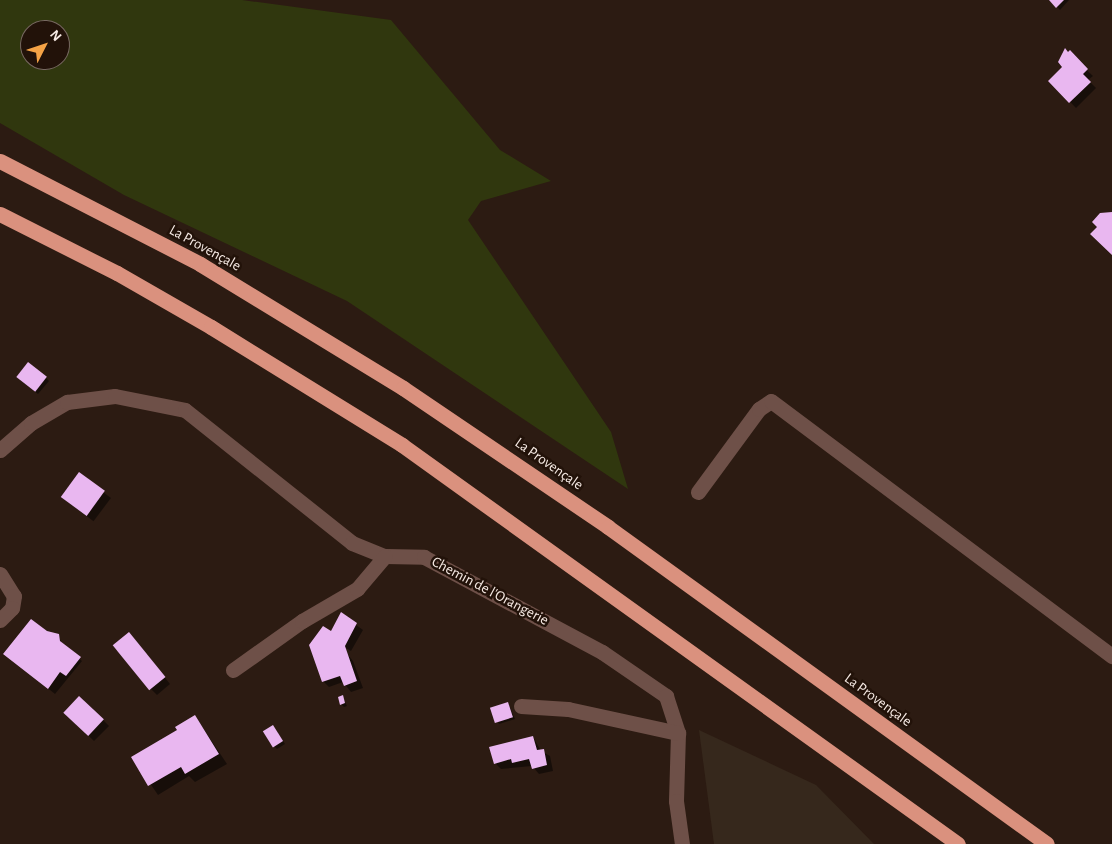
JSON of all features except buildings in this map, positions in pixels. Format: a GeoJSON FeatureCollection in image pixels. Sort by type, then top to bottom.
{"type":"FeatureCollection","features":[{"type":"Feature","properties":{"kind":"highway","name":"La Provençale"},"geometry":{"type":"LineString","coordinates":[[0,161],[200,264],[403,388],[608,527],[1047,844]]}},
{"type":"Feature","properties":{"kind":"highway"},"geometry":{"type":"LineString","coordinates":[[0,214],[116,273],[210,326],[402,446],[958,844]]}},
{"type":"Feature","properties":{"kind":"street","name":"Chemin de l'Orangerie"},"geometry":{"type":"LineString","coordinates":[[0,450],[31,423],[67,402],[115,396],[185,410],[352,544],[385,556],[424,557],[602,652],[666,696],[678,733],[676,801],[682,844]]}},
{"type":"Feature","properties":{"kind":"street"},"geometry":{"type":"LineString","coordinates":[[698,492],[759,409],[772,401],[1112,656]]}},
{"type":"Feature","properties":{"kind":"street"},"geometry":{"type":"LineString","coordinates":[[233,670],[302,621],[357,589],[385,556]]}},
{"type":"Feature","properties":{"kind":"street"},"geometry":{"type":"LineString","coordinates":[[0,574],[14,596],[12,608],[0,620]]}},
{"type":"Feature","properties":{"kind":"street"},"geometry":{"type":"LineString","coordinates":[[522,706],[568,710],[678,733]]}},
{"type":"Feature","properties":{"kind":"shaded area"},"geometry":{"type":"Polygon","coordinates":[[[699,730],[816,785],[874,844],[714,844],[699,730]]]}},
{"type":"Feature","properties":{"kind":"green space"},"geometry":{"type":"Polygon","coordinates":[[[0,0],[242,0],[391,20],[500,150],[551,181],[481,201],[468,220],[611,432],[628,489],[347,301],[124,195],[0,123],[0,0]]]}}]}
